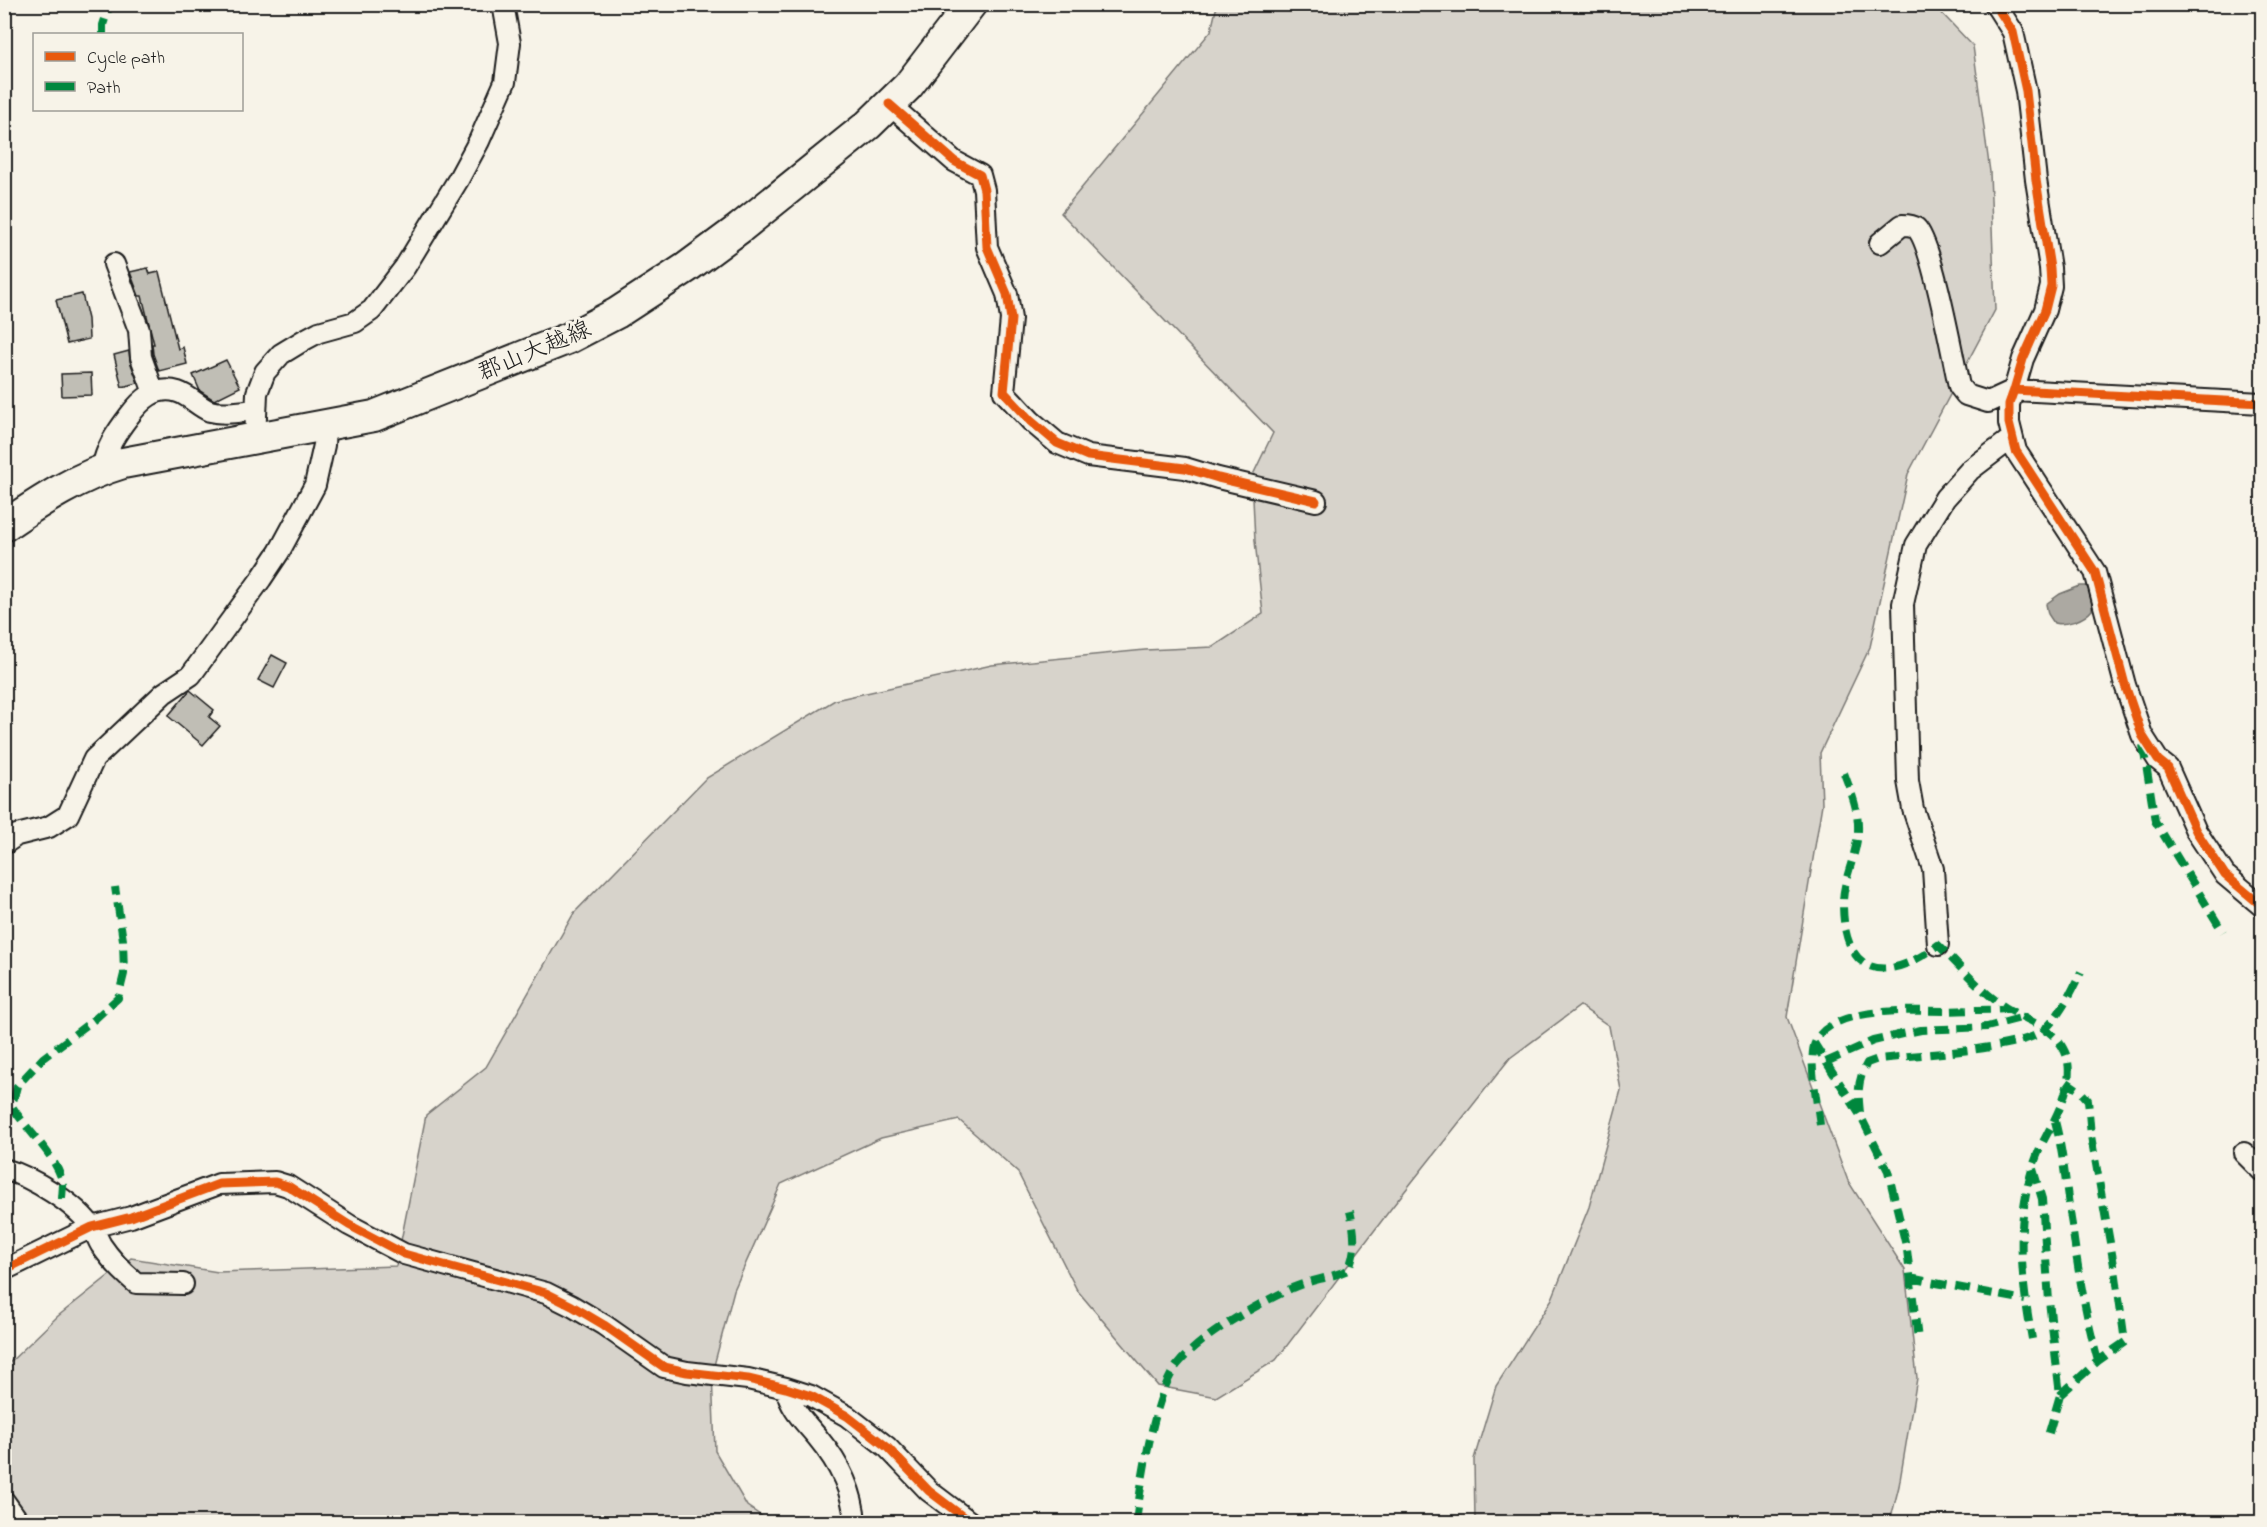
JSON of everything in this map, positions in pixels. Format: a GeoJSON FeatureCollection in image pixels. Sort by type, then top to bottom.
{"type":"FeatureCollection","features":[{"type":"Feature","properties":{"kind":"main road","name":"郡山大越線"},"geometry":{"type":"LineString","coordinates":[[4,526],[67,486],[102,469],[123,463],[374,416],[569,338],[617,313],[686,268],[740,228],[868,125],[914,78],[971,4]]}},
{"type":"Feature","properties":{"kind":"street"},"geometry":{"type":"LineString","coordinates":[[255,440],[257,393],[265,372],[281,354],[319,332],[355,322],[372,310],[420,244],[479,141],[505,82],[510,43],[503,4]]}},
{"type":"Feature","properties":{"kind":"street"},"geometry":{"type":"LineString","coordinates":[[1995,4],[2013,32],[2022,71],[2051,286],[2045,310],[2023,359],[2009,405],[2012,438],[2016,451],[2095,572],[2125,686],[2142,735],[2158,760],[2168,768],[2196,831],[2225,875],[2262,906]]}},
{"type":"Feature","properties":{"kind":"street"},"geometry":{"type":"LineString","coordinates":[[889,104],[954,161],[980,175],[984,190],[987,247],[1007,294],[1011,319],[1004,392],[1031,421],[1058,443],[1088,456],[1185,468],[1316,501]]}},
{"type":"Feature","properties":{"kind":"street"},"geometry":{"type":"LineString","coordinates":[[1880,243],[1902,225],[1915,228],[1921,235],[1933,268],[1959,386],[1966,395],[1988,402],[2014,390],[2262,403]]}},
{"type":"Feature","properties":{"kind":"street"},"geometry":{"type":"LineString","coordinates":[[114,264],[139,330],[141,357],[154,393]]}},
{"type":"Feature","properties":{"kind":"street"},"geometry":{"type":"LineString","coordinates":[[102,469],[105,455],[117,431],[143,398],[160,390],[178,392],[210,411],[256,410]]}},
{"type":"Feature","properties":{"kind":"street"},"geometry":{"type":"LineString","coordinates":[[4,844],[17,835],[49,827],[68,815],[94,759],[164,693],[191,675],[279,552],[315,485],[324,445],[325,427]]}},
{"type":"Feature","properties":{"kind":"street"},"geometry":{"type":"LineString","coordinates":[[1938,945],[1933,869],[1913,809],[1908,781],[1903,604],[1916,545],[1945,498],[1970,470],[2012,438]]}},
{"type":"Feature","properties":{"kind":"street"},"geometry":{"type":"LineString","coordinates":[[2244,1153],[2262,1171]]}},
{"type":"Feature","properties":{"kind":"street"},"geometry":{"type":"LineString","coordinates":[[4,1169],[52,1191],[92,1227],[112,1260],[136,1283],[183,1284]]}},
{"type":"Feature","properties":{"kind":"street"},"geometry":{"type":"LineString","coordinates":[[4,1270],[92,1227],[131,1217],[219,1184],[274,1182],[288,1186],[349,1225],[404,1254],[438,1261],[546,1293],[604,1325],[664,1367],[748,1379],[811,1396],[848,1416],[887,1447],[928,1491],[970,1522]]}},
{"type":"Feature","properties":{"kind":"street"},"geometry":{"type":"LineString","coordinates":[[786,1388],[789,1401],[820,1441],[844,1479],[852,1497],[855,1522]]}},
{"type":"Feature","properties":{"kind":"street"},"geometry":{"type":"LineString","coordinates":[[4,1501],[19,1522]]}},
{"type":"Feature","properties":{"kind":"shaded area"},"geometry":{"type":"Polygon","coordinates":[[[1217,5],[1934,5],[1973,46],[1990,172],[1995,310],[1908,474],[1870,647],[1820,753],[1822,804],[1787,1017],[1848,1181],[1905,1270],[1917,1378],[1899,1486],[1890,1522],[1475,1522],[1474,1459],[1496,1386],[1552,1299],[1589,1207],[1621,1090],[1609,1026],[1580,1006],[1510,1058],[1393,1206],[1276,1360],[1216,1397],[1158,1386],[1077,1290],[1017,1171],[959,1120],[881,1138],[781,1184],[734,1290],[712,1373],[715,1451],[747,1506],[770,1522],[5,1522],[5,1367],[58,1316],[131,1258],[218,1272],[396,1266],[426,1115],[486,1067],[574,913],[705,779],[835,700],[992,665],[1145,650],[1213,647],[1263,614],[1255,541],[1252,477],[1273,433],[1061,213],[1211,31],[1217,5]]]}},
{"type":"Feature","properties":{"kind":"shaded area"},"geometry":{"type":"Polygon","coordinates":[[[2086,586],[2091,593],[2092,610],[2075,621],[2064,624],[2054,623],[2048,614],[2046,604],[2060,594],[2086,586]]]}},
{"type":"Feature","properties":{"kind":"building"},"geometry":{"type":"Polygon","coordinates":[[[148,268],[150,274],[159,272],[178,349],[183,347],[187,364],[159,371],[153,354],[152,344],[154,344],[142,296],[139,296],[130,272],[148,268]]]}},
{"type":"Feature","properties":{"kind":"building"},"geometry":{"type":"Polygon","coordinates":[[[82,294],[88,319],[89,339],[67,344],[56,300],[82,294]]]}},
{"type":"Feature","properties":{"kind":"building"},"geometry":{"type":"Polygon","coordinates":[[[129,351],[138,383],[122,387],[114,355],[129,351]]]}},
{"type":"Feature","properties":{"kind":"building"},"geometry":{"type":"Polygon","coordinates":[[[226,360],[240,387],[214,400],[200,391],[193,375],[226,360]]]}},
{"type":"Feature","properties":{"kind":"building"},"geometry":{"type":"Polygon","coordinates":[[[91,373],[92,395],[62,396],[61,374],[91,373]]]}},
{"type":"Feature","properties":{"kind":"building"},"geometry":{"type":"Polygon","coordinates":[[[272,655],[287,663],[274,688],[258,680],[272,655]]]}},
{"type":"Feature","properties":{"kind":"building"},"geometry":{"type":"Polygon","coordinates":[[[190,690],[214,710],[209,717],[220,726],[203,745],[168,716],[190,690]]]}},
{"type":"Feature","properties":{"kind":"marked path"},"geometry":{"type":"LineString","coordinates":[[103,33],[103,25],[110,4]]}},
{"type":"Feature","properties":{"kind":"marked path"},"geometry":{"type":"LineString","coordinates":[[2143,745],[2155,821],[2223,932]]}},
{"type":"Feature","properties":{"kind":"marked path"},"geometry":{"type":"LineString","coordinates":[[1844,773],[1854,801],[1858,823],[1857,840],[1845,885],[1843,903],[1845,927],[1850,946],[1859,959],[1871,966],[1885,969],[1901,966],[1919,958],[1938,945],[1998,1003],[2039,1025],[2052,1035],[2063,1048],[2067,1059],[2069,1070],[2065,1094],[2035,1161],[2024,1204],[2022,1262],[2032,1339]]}},
{"type":"Feature","properties":{"kind":"marked path"},"geometry":{"type":"LineString","coordinates":[[62,1199],[63,1182],[53,1160],[12,1106],[17,1086],[43,1058],[96,1018],[118,998],[124,974],[123,940],[115,887]]}},
{"type":"Feature","properties":{"kind":"marked path"},"geometry":{"type":"LineString","coordinates":[[1860,1113],[1859,1087],[1867,1063],[1878,1059],[1991,1047],[2032,1037],[2044,1030],[2055,1018],[2081,972]]}},
{"type":"Feature","properties":{"kind":"marked path"},"geometry":{"type":"LineString","coordinates":[[1820,1125],[1813,1071],[1813,1050],[1824,1031],[1838,1022],[1855,1016],[1896,1011],[2008,1009]]}},
{"type":"Feature","properties":{"kind":"marked path"},"geometry":{"type":"LineString","coordinates":[[1826,1062],[1873,1041],[1902,1034],[1921,1030],[1987,1027],[2024,1017]]}},
{"type":"Feature","properties":{"kind":"marked path"},"geometry":{"type":"LineString","coordinates":[[1814,1043],[1860,1115],[1888,1171],[1907,1250],[1918,1339]]}},
{"type":"Feature","properties":{"kind":"marked path"},"geometry":{"type":"LineString","coordinates":[[2060,1395],[2098,1361],[2125,1342],[2116,1276],[2091,1136],[2088,1100],[2067,1082]]}},
{"type":"Feature","properties":{"kind":"marked path"},"geometry":{"type":"LineString","coordinates":[[2055,1121],[2083,1294],[2098,1361]]}},
{"type":"Feature","properties":{"kind":"marked path"},"geometry":{"type":"LineString","coordinates":[[2033,1169],[2042,1199],[2049,1301],[2060,1395],[2048,1436]]}},
{"type":"Feature","properties":{"kind":"marked path"},"geometry":{"type":"LineString","coordinates":[[1136,1522],[1155,1416],[1162,1395],[1178,1364],[1216,1331],[1263,1303],[1299,1285],[1348,1270],[1353,1255],[1354,1241],[1350,1211]]}},
{"type":"Feature","properties":{"kind":"marked path"},"geometry":{"type":"LineString","coordinates":[[1910,1278],[2025,1300]]}},
{"type":"Feature","properties":{"kind":"cycle path"},"geometry":{"type":"LineString","coordinates":[[1995,4],[2013,32],[2026,91],[2051,286],[2045,310],[2023,359],[2014,390],[2262,403]]}},
{"type":"Feature","properties":{"kind":"cycle path"},"geometry":{"type":"LineString","coordinates":[[889,104],[954,161],[980,175],[984,190],[987,247],[1007,294],[1011,319],[1004,392],[1031,421],[1057,443],[1088,456],[1185,468],[1316,501]]}},
{"type":"Feature","properties":{"kind":"cycle path"},"geometry":{"type":"LineString","coordinates":[[2014,390],[2009,404],[2009,423],[2016,451],[2095,572],[2125,685],[2142,735],[2158,760],[2168,768],[2196,831],[2225,875],[2262,906]]}},
{"type":"Feature","properties":{"kind":"cycle path"},"geometry":{"type":"LineString","coordinates":[[4,1270],[92,1227],[131,1217],[219,1184],[275,1182],[288,1186],[349,1225],[404,1254],[546,1293],[604,1325],[664,1367],[748,1379],[811,1396],[847,1416],[887,1447],[929,1491],[970,1522]]}}]}
